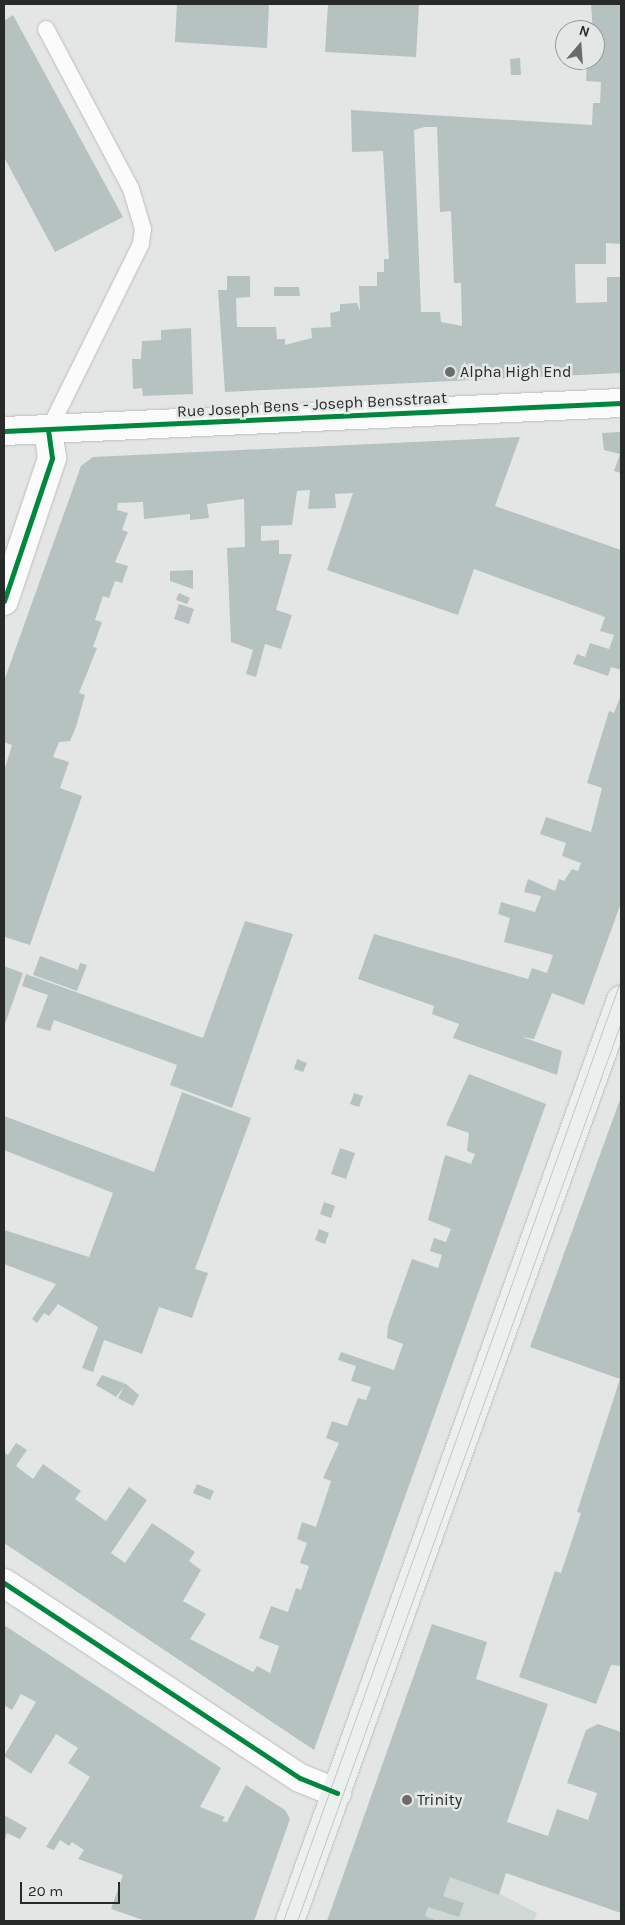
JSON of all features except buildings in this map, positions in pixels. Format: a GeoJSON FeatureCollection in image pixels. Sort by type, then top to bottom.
{"type":"FeatureCollection","features":[{"type":"Feature","properties":{"kind":"main road"},"geometry":{"type":"LineString","coordinates":[[290,1921],[621,1000]]}},
{"type":"Feature","properties":{"kind":"street","name":"Rue Joseph Bens - Joseph Bensstraat"},"geometry":{"type":"LineString","coordinates":[[4,431],[48,431],[621,403]]}},
{"type":"Feature","properties":{"kind":"street"},"geometry":{"type":"LineString","coordinates":[[4,601],[52,458],[48,431]]}},
{"type":"Feature","properties":{"kind":"street"},"geometry":{"type":"LineString","coordinates":[[4,1583],[300,1778],[337,1792]]}},
{"type":"Feature","properties":{"kind":"lane"},"geometry":{"type":"LineString","coordinates":[[46,29],[131,189],[143,229],[141,244],[48,431]]}},
{"type":"Feature","properties":{"kind":"shaded area"},"geometry":{"type":"Polygon","coordinates":[[[365,1826],[537,1913],[534,1921],[340,1921],[365,1826]]]}},
{"type":"Feature","properties":{"kind":"tram line"},"geometry":{"type":"LineString","coordinates":[[283,1921],[621,979]]}},
{"type":"Feature","properties":{"kind":"tram line"},"geometry":{"type":"LineString","coordinates":[[297,1921],[621,1022]]}},
{"type":"Feature","properties":{"kind":"cycle path"},"geometry":{"type":"LineString","coordinates":[[4,431],[621,403]]}},
{"type":"Feature","properties":{"kind":"cycle path"},"geometry":{"type":"LineString","coordinates":[[4,601],[52,458],[48,431]]}},
{"type":"Feature","properties":{"kind":"cycle path"},"geometry":{"type":"LineString","coordinates":[[4,1583],[300,1778],[337,1793]]}},
{"type":"Feature","properties":{"kind":"place","name":"Alpha High End"},"geometry":{"type":"Point","coordinates":[450,372]}},
{"type":"Feature","properties":{"kind":"place","name":"Trinity"},"geometry":{"type":"Point","coordinates":[407,1800]}}]}
